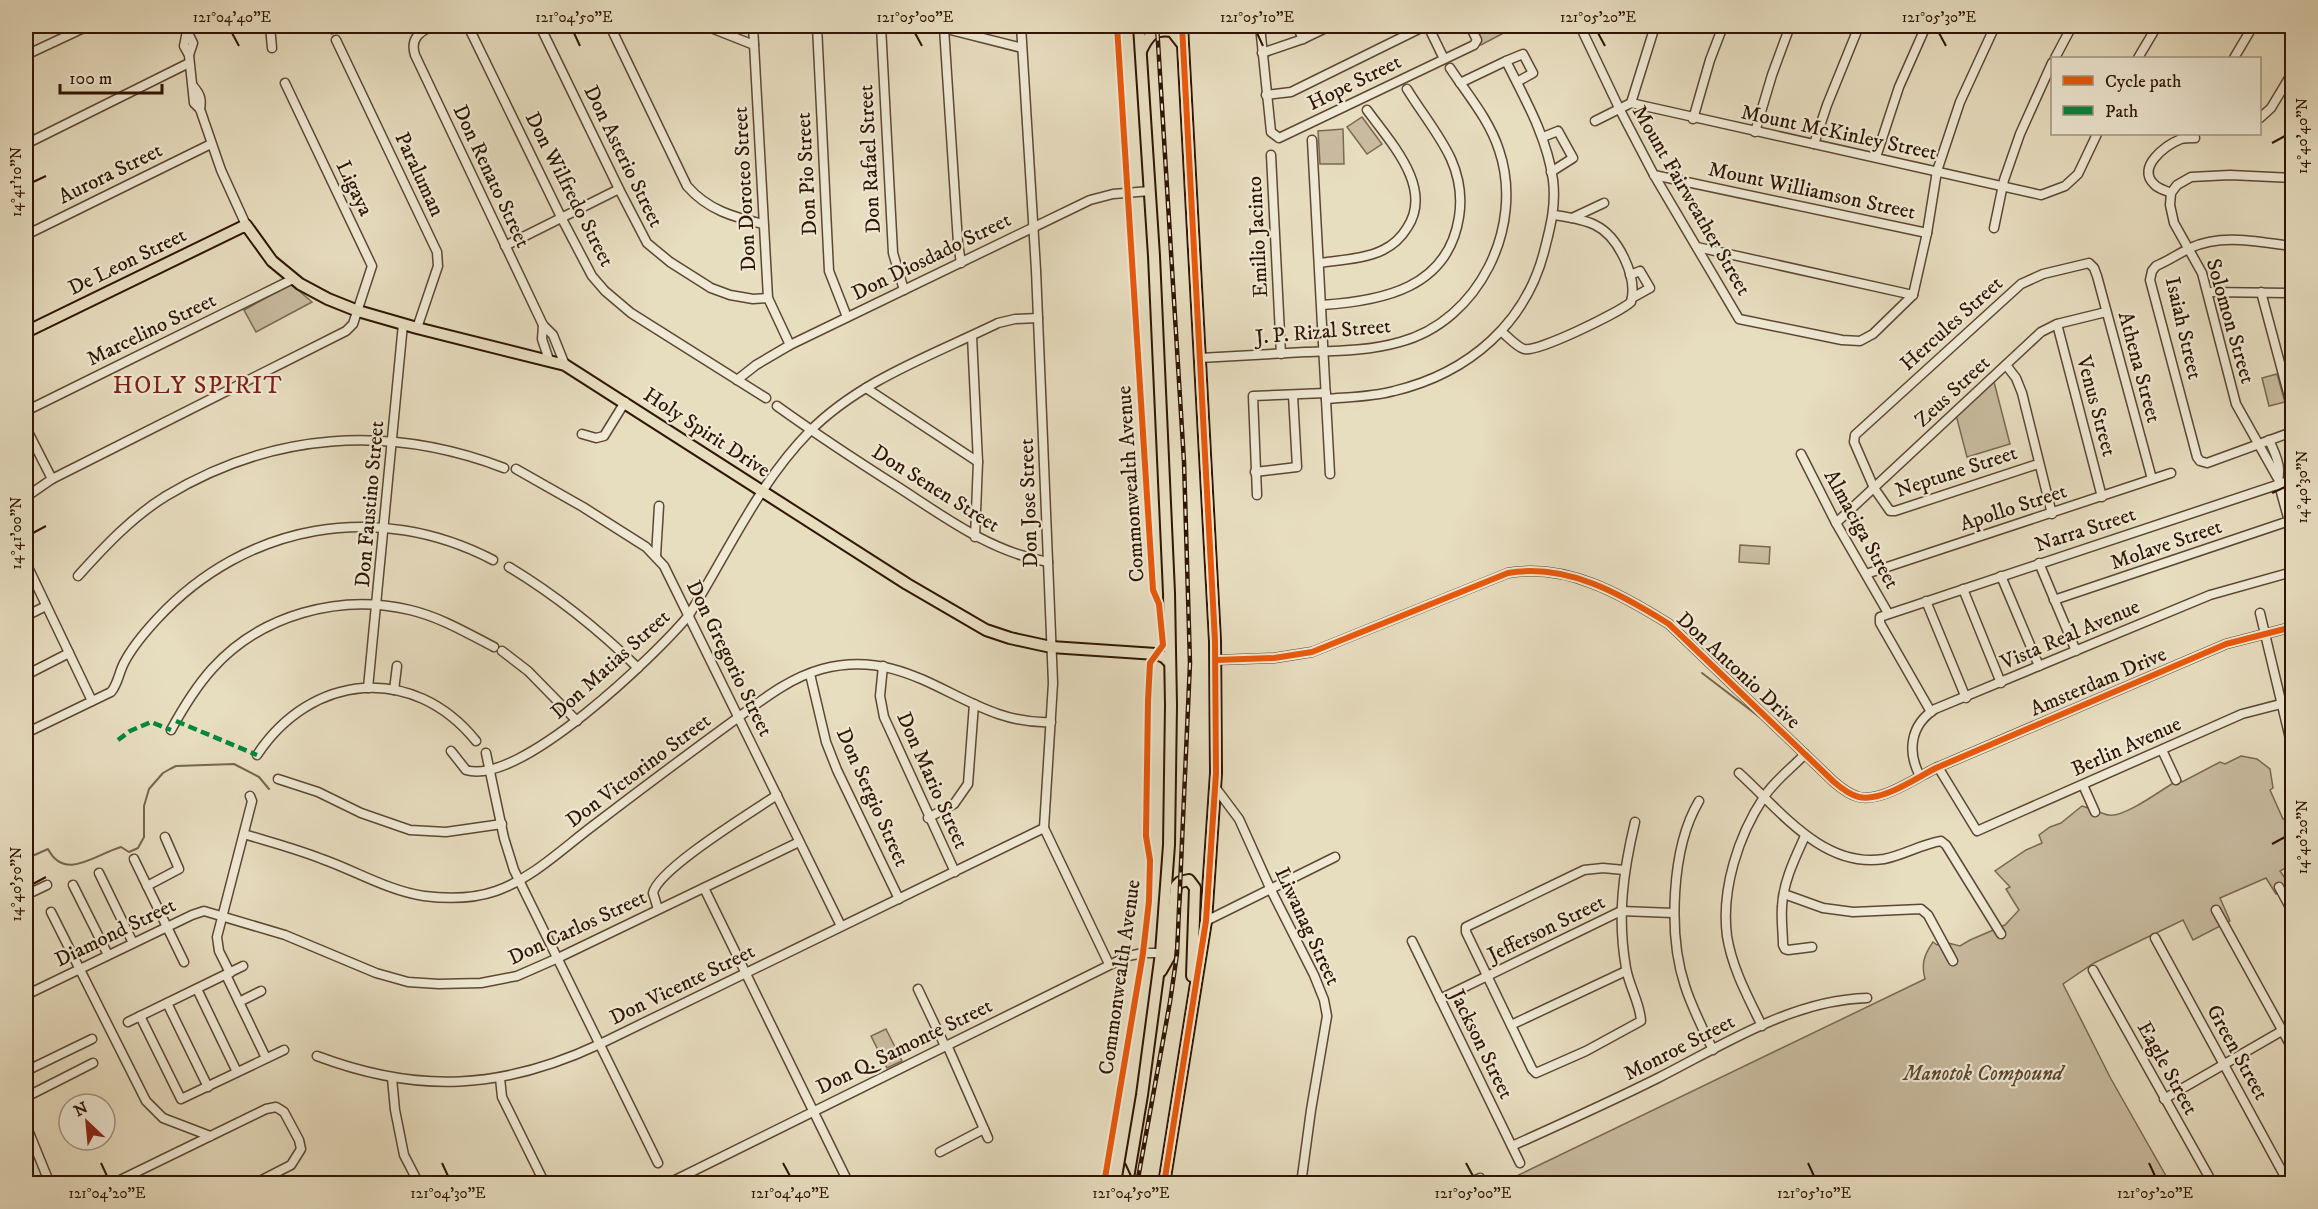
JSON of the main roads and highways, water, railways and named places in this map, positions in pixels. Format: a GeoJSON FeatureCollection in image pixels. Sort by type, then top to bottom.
{"type":"FeatureCollection","features":[{"type":"Feature","properties":{"kind":"main road","name":"Commonwealth Avenue"},"geometry":{"type":"LineString","coordinates":[[1127,1184],[1142,1095],[1161,953],[1169,845],[1170,644],[1150,191],[1139,26]]}},
{"type":"Feature","properties":{"kind":"main road"},"geometry":{"type":"LineString","coordinates":[[1164,1184],[1206,921],[1215,787],[1216,660],[1182,26]]}},
{"type":"Feature","properties":{"kind":"main road"},"geometry":{"type":"LineString","coordinates":[[1140,52],[1147,37],[1155,31],[1172,31],[1183,45]]}},
{"type":"Feature","properties":{"kind":"main road","name":"Holy Spirit Drive"},"geometry":{"type":"LineString","coordinates":[[246,225],[272,261],[293,279],[320,296],[358,311],[417,328],[565,365],[961,617],[1010,638],[1051,647],[1156,654],[1165,657],[1170,663]]}},
{"type":"Feature","properties":{"kind":"main road","name":"De Leon Street"},"geometry":{"type":"LineString","coordinates":[[26,332],[246,225]]}},
{"type":"Feature","properties":{"kind":"main road"},"geometry":{"type":"LineString","coordinates":[[1156,654],[1165,650],[1170,644]]}},
{"type":"Feature","properties":{"kind":"main road"},"geometry":{"type":"LineString","coordinates":[[1157,979],[1169,957],[1176,886],[1180,882],[1189,880],[1195,888],[1192,1010]]}},
{"type":"Feature","properties":{"kind":"waterway"},"geometry":{"type":"LineString","coordinates":[[1702,673],[1766,722]]}},
{"type":"Feature","properties":{"kind":"waterway"},"geometry":{"type":"LineString","coordinates":[[26,854],[30,857],[48,849],[55,859],[63,864],[72,865],[121,847],[129,852],[138,848],[144,837],[144,806],[149,789],[163,773],[176,766],[234,764],[259,777],[269,789]]}},
{"type":"Feature","properties":{"kind":"railway"},"geometry":{"type":"LineString","coordinates":[[1137,1184],[1177,954],[1190,663],[1184,462],[1157,26]]}},
{"type":"Feature","properties":{"kind":"district","name":"HOLY SPIRIT"},"geometry":{"type":"Point","coordinates":[198,385]}},
{"type":"Feature","properties":{"kind":"park label","name":"Manotok Compound"},"geometry":{"type":"Point","coordinates":[1983,1073]}}]}
